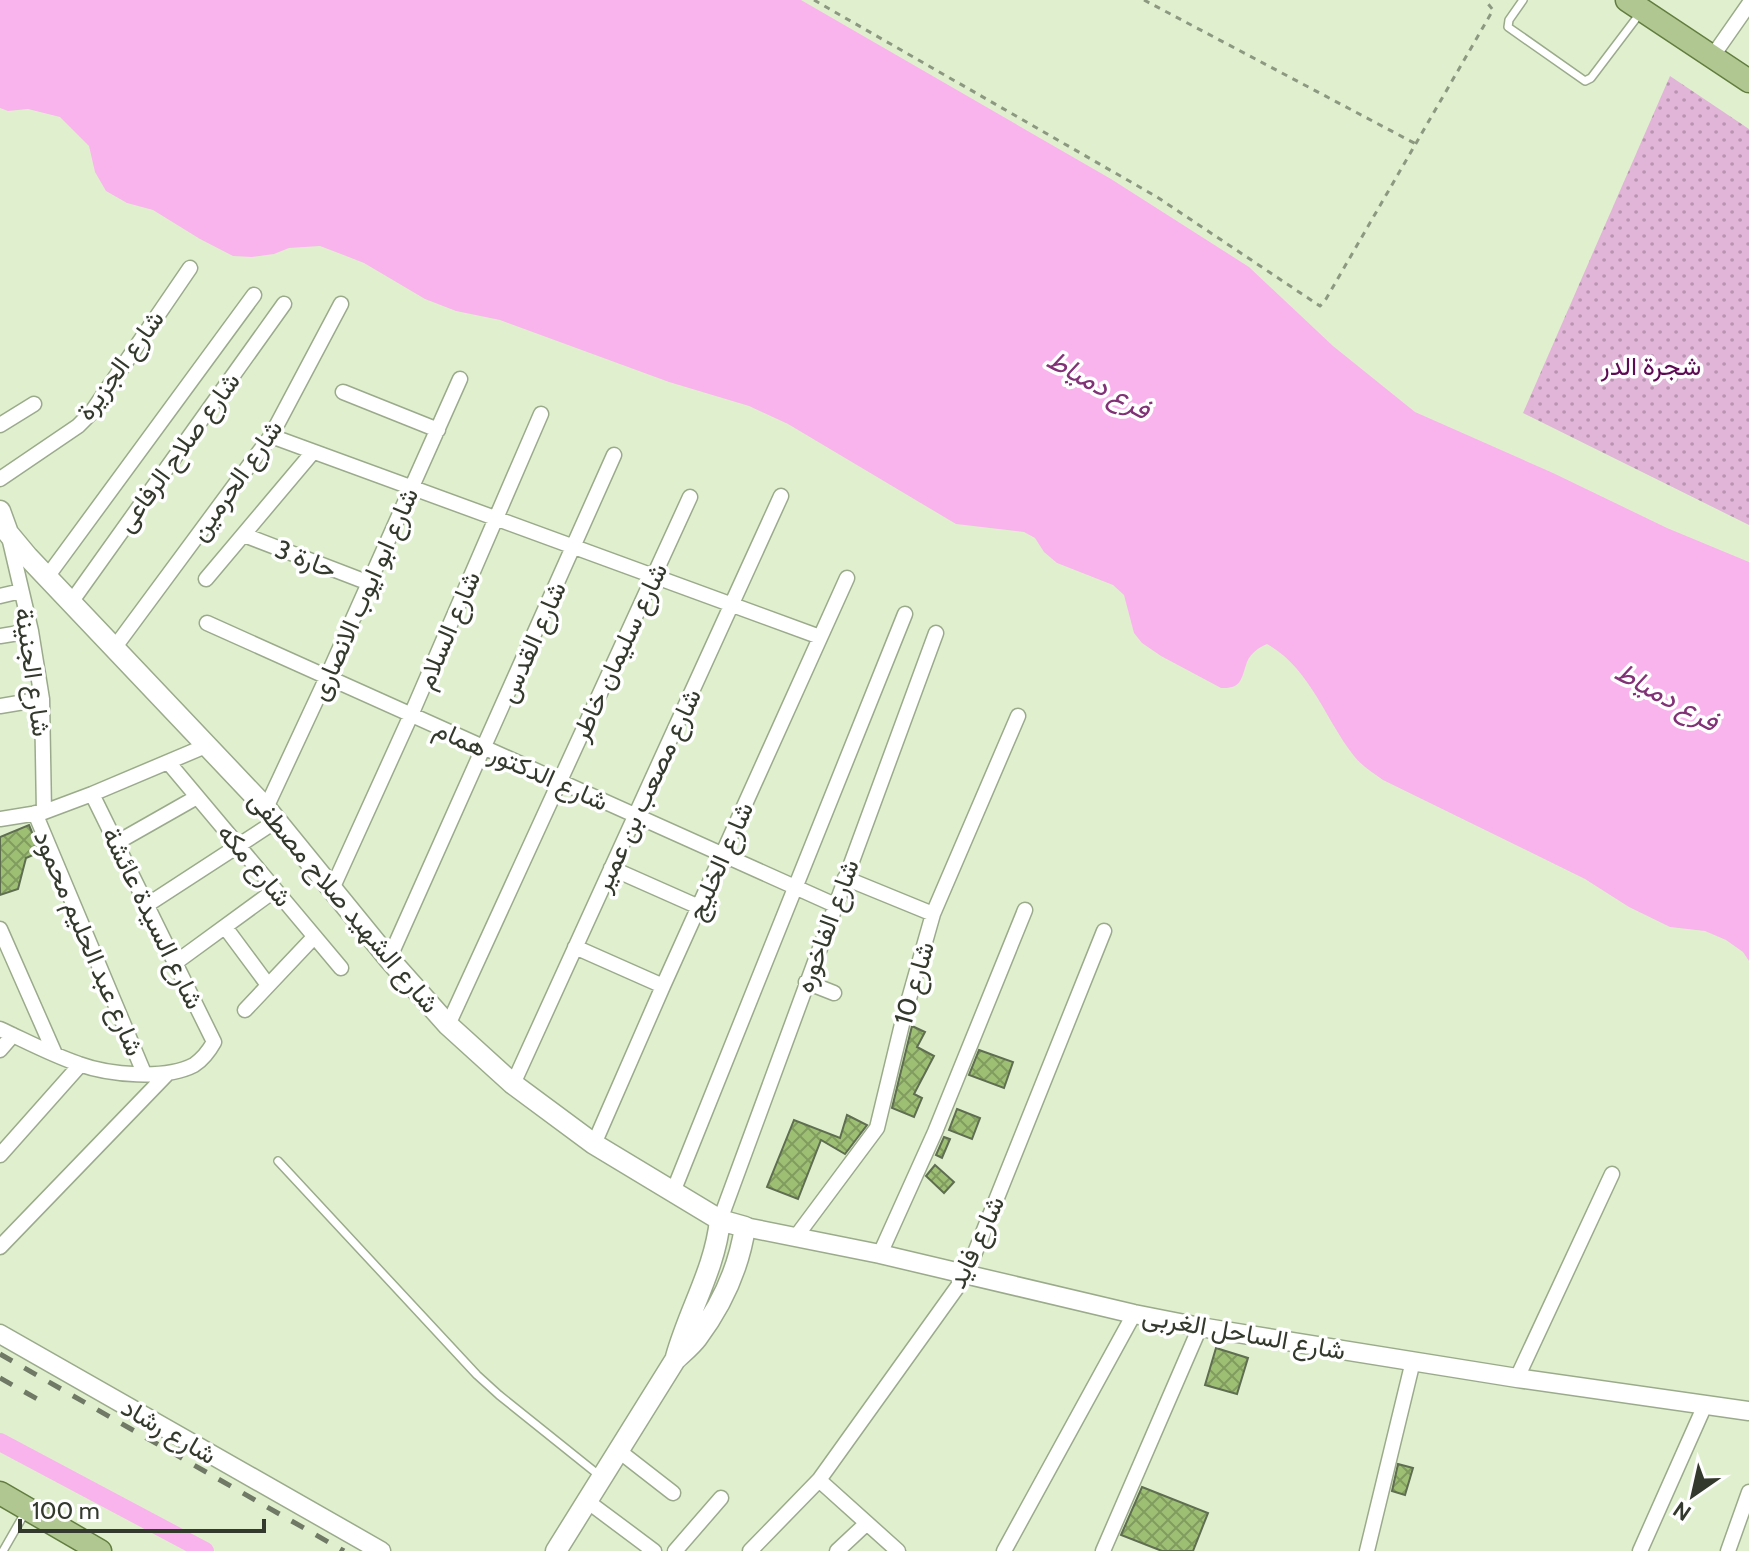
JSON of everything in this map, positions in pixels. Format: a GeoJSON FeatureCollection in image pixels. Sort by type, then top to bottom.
{"type":"FeatureCollection","features":[{"type":"Feature","properties":{"kind":"main road"},"geometry":{"type":"LineString","coordinates":[[1637,4],[1749,81]]}},
{"type":"Feature","properties":{"kind":"main road","name":"شارع الشهيد صلاح مصطفى"},"geometry":{"type":"LineString","coordinates":[[3,521],[47,577],[271,815],[389,959],[448,1025],[513,1084],[594,1144],[720,1220],[745,1227]]}},
{"type":"Feature","properties":{"kind":"main road"},"geometry":{"type":"LineString","coordinates":[[675,1360],[684,1327],[710,1268],[720,1220]]}},
{"type":"Feature","properties":{"kind":"main road"},"geometry":{"type":"LineString","coordinates":[[556,1551],[675,1360],[696,1339],[719,1304],[742,1249],[745,1227]]}},
{"type":"Feature","properties":{"kind":"main road"},"geometry":{"type":"LineString","coordinates":[[0,1493],[100,1551]]}},
{"type":"Feature","properties":{"kind":"street"},"geometry":{"type":"LineString","coordinates":[[1712,57],[1749,2]]}},
{"type":"Feature","properties":{"kind":"street","name":"شارع الجزيرة"},"geometry":{"type":"LineString","coordinates":[[0,479],[78,426],[91,413],[190,268]]}},
{"type":"Feature","properties":{"kind":"street"},"geometry":{"type":"LineString","coordinates":[[47,577],[254,295]]}},
{"type":"Feature","properties":{"kind":"street","name":"شارع صلاح الرفاعى"},"geometry":{"type":"LineString","coordinates":[[72,601],[284,304]]}},
{"type":"Feature","properties":{"kind":"street","name":"شارع الحرمين"},"geometry":{"type":"LineString","coordinates":[[115,647],[271,436],[341,304]]}},
{"type":"Feature","properties":{"kind":"street","name":"شارع ابو ايوب الانصارى"},"geometry":{"type":"LineString","coordinates":[[271,815],[327,677],[460,379]]}},
{"type":"Feature","properties":{"kind":"street"},"geometry":{"type":"LineString","coordinates":[[343,392],[438,430]]}},
{"type":"Feature","properties":{"kind":"street"},"geometry":{"type":"LineString","coordinates":[[0,425],[34,404]]}},
{"type":"Feature","properties":{"kind":"street","name":"شارع السلام"},"geometry":{"type":"LineString","coordinates":[[332,889],[541,414]]}},
{"type":"Feature","properties":{"kind":"street"},"geometry":{"type":"LineString","coordinates":[[271,436],[820,637]]}},
{"type":"Feature","properties":{"kind":"street"},"geometry":{"type":"LineString","coordinates":[[206,579],[313,452]]}},
{"type":"Feature","properties":{"kind":"street","name":"شارع القدس"},"geometry":{"type":"LineString","coordinates":[[389,959],[614,455]]}},
{"type":"Feature","properties":{"kind":"street","name":"شارع مصعب بن عمير"},"geometry":{"type":"LineString","coordinates":[[513,1084],[781,496]]}},
{"type":"Feature","properties":{"kind":"street","name":"شارع سليمان خاطر"},"geometry":{"type":"LineString","coordinates":[[448,1025],[690,497]]}},
{"type":"Feature","properties":{"kind":"street","name":"شارع الجنينة"},"geometry":{"type":"LineString","coordinates":[[3,521],[31,631],[42,699],[40,812]]}},
{"type":"Feature","properties":{"kind":"street","name":"حارة 3"},"geometry":{"type":"LineString","coordinates":[[244,535],[369,583]]}},
{"type":"Feature","properties":{"kind":"street","name":"شارع الخليج"},"geometry":{"type":"LineString","coordinates":[[594,1144],[847,578]]}},
{"type":"Feature","properties":{"kind":"street"},"geometry":{"type":"LineString","coordinates":[[0,596],[21,591]]}},
{"type":"Feature","properties":{"kind":"street"},"geometry":{"type":"LineString","coordinates":[[673,1192],[905,614]]}},
{"type":"Feature","properties":{"kind":"street","name":"شارع الدكتور همام"},"geometry":{"type":"LineString","coordinates":[[207,623],[835,905]]}},
{"type":"Feature","properties":{"kind":"street"},"geometry":{"type":"LineString","coordinates":[[0,636],[31,631]]}},
{"type":"Feature","properties":{"kind":"street","name":"شارع الفاخوره"},"geometry":{"type":"LineString","coordinates":[[720,1220],[936,633]]}},
{"type":"Feature","properties":{"kind":"street"},"geometry":{"type":"LineString","coordinates":[[0,706],[42,699]]}},
{"type":"Feature","properties":{"kind":"street","name":"شارع 10"},"geometry":{"type":"LineString","coordinates":[[795,1238],[877,1128],[933,914],[1018,716]]}},
{"type":"Feature","properties":{"kind":"street"},"geometry":{"type":"LineString","coordinates":[[0,819],[40,812],[92,794],[208,745]]}},
{"type":"Feature","properties":{"kind":"street","name":"شارع مكه"},"geometry":{"type":"LineString","coordinates":[[168,762],[341,968]]}},
{"type":"Feature","properties":{"kind":"street","name":"شارع السيدة عائشة"},"geometry":{"type":"LineString","coordinates":[[92,794],[214,1042],[209,1052],[196,1064],[168,1073]]}},
{"type":"Feature","properties":{"kind":"street"},"geometry":{"type":"LineString","coordinates":[[116,843],[197,797]]}},
{"type":"Feature","properties":{"kind":"street","name":"شارع عبد الحليم محمود"},"geometry":{"type":"LineString","coordinates":[[40,812],[144,1073]]}},
{"type":"Feature","properties":{"kind":"street"},"geometry":{"type":"LineString","coordinates":[[147,905],[239,846],[271,815]]}},
{"type":"Feature","properties":{"kind":"street"},"geometry":{"type":"LineString","coordinates":[[611,868],[699,907]]}},
{"type":"Feature","properties":{"kind":"street"},"geometry":{"type":"LineString","coordinates":[[845,878],[933,914]]}},
{"type":"Feature","properties":{"kind":"street"},"geometry":{"type":"LineString","coordinates":[[175,963],[275,890]]}},
{"type":"Feature","properties":{"kind":"street"},"geometry":{"type":"LineString","coordinates":[[880,1254],[935,1132],[1025,910]]}},
{"type":"Feature","properties":{"kind":"street"},"geometry":{"type":"LineString","coordinates":[[225,927],[268,985]]}},
{"type":"Feature","properties":{"kind":"street"},"geometry":{"type":"LineString","coordinates":[[0,929],[55,1054]]}},
{"type":"Feature","properties":{"kind":"street","name":"شارع فايد"},"geometry":{"type":"LineString","coordinates":[[750,1551],[819,1480],[966,1275],[1104,931]]}},
{"type":"Feature","properties":{"kind":"street"},"geometry":{"type":"LineString","coordinates":[[245,1010],[314,937]]}},
{"type":"Feature","properties":{"kind":"street"},"geometry":{"type":"LineString","coordinates":[[575,947],[663,986]]}},
{"type":"Feature","properties":{"kind":"street"},"geometry":{"type":"LineString","coordinates":[[806,982],[834,993]]}},
{"type":"Feature","properties":{"kind":"street"},"geometry":{"type":"LineString","coordinates":[[0,1050],[6,1032],[80,1065],[108,1071],[168,1073]]}},
{"type":"Feature","properties":{"kind":"street"},"geometry":{"type":"LineString","coordinates":[[0,1155],[80,1065]]}},
{"type":"Feature","properties":{"kind":"street"},"geometry":{"type":"LineString","coordinates":[[0,1247],[168,1073]]}},
{"type":"Feature","properties":{"kind":"street"},"geometry":{"type":"LineString","coordinates":[[1517,1378],[1612,1174]]}},
{"type":"Feature","properties":{"kind":"street","name":"شارع الساحل الغربى"},"geometry":{"type":"LineString","coordinates":[[745,1227],[880,1254],[1200,1327],[1517,1378],[1749,1411]]}},
{"type":"Feature","properties":{"kind":"street"},"geometry":{"type":"LineString","coordinates":[[1004,1551],[1134,1314]]}},
{"type":"Feature","properties":{"kind":"street"},"geometry":{"type":"LineString","coordinates":[[1103,1551],[1200,1327]]}},
{"type":"Feature","properties":{"kind":"street","name":"شارع رشاد"},"geometry":{"type":"LineString","coordinates":[[0,1334],[381,1551]]}},
{"type":"Feature","properties":{"kind":"street"},"geometry":{"type":"LineString","coordinates":[[1367,1551],[1413,1361]]}},
{"type":"Feature","properties":{"kind":"street"},"geometry":{"type":"LineString","coordinates":[[1640,1551],[1705,1405]]}},
{"type":"Feature","properties":{"kind":"street"},"geometry":{"type":"LineString","coordinates":[[619,1451],[673,1493]]}},
{"type":"Feature","properties":{"kind":"street"},"geometry":{"type":"LineString","coordinates":[[819,1480],[895,1550]]}},
{"type":"Feature","properties":{"kind":"street"},"geometry":{"type":"LineString","coordinates":[[1728,1551],[1749,1492]]}},
{"type":"Feature","properties":{"kind":"street"},"geometry":{"type":"LineString","coordinates":[[675,1551],[721,1498]]}},
{"type":"Feature","properties":{"kind":"street"},"geometry":{"type":"LineString","coordinates":[[587,1501],[654,1551]]}},
{"type":"Feature","properties":{"kind":"street"},"geometry":{"type":"LineString","coordinates":[[837,1551],[867,1523]]}},
{"type":"Feature","properties":{"kind":"lane"},"geometry":{"type":"LineString","coordinates":[[1523,0],[1509,20],[1508,27],[1585,81],[1591,78],[1637,4]]}},
{"type":"Feature","properties":{"kind":"lane"},"geometry":{"type":"LineString","coordinates":[[278,1161],[477,1375],[602,1477]]}},
{"type":"Feature","properties":{"kind":"lane"},"geometry":{"type":"LineString","coordinates":[[3,1551],[27,1509]]}},
{"type":"Feature","properties":{"kind":"path"},"geometry":{"type":"LineString","coordinates":[[814,0],[1157,197],[1320,306],[1493,10],[1485,0]]}},
{"type":"Feature","properties":{"kind":"path"},"geometry":{"type":"LineString","coordinates":[[1144,0],[1416,144]]}},
{"type":"Feature","properties":{"kind":"green space","name":"شجرة الدر"},"geometry":{"type":"Polygon","coordinates":[[[1670,76],[1749,129],[1749,525],[1523,413],[1670,76]]]}},
{"type":"Feature","properties":{"kind":"water","name":"فرع دمياط"},"geometry":{"type":"Polygon","coordinates":[[[0,0],[801,0],[1111,179],[1249,267],[1333,346],[1415,412],[1667,528],[1749,562],[1749,961],[1743,952],[1726,940],[1705,931],[1670,927],[1629,907],[1585,879],[1383,780],[1354,756],[1295,666],[1267,644],[1251,656],[1237,685],[1221,688],[1142,643],[1134,633],[1124,595],[1113,585],[1057,563],[1044,552],[1035,538],[1024,532],[956,524],[788,424],[749,406],[669,382],[500,320],[456,311],[425,299],[364,263],[320,246],[289,248],[252,257],[233,256],[153,210],[127,203],[106,191],[95,172],[89,146],[60,117],[28,109],[8,111],[0,108],[0,0]]]}},
{"type":"Feature","properties":{"kind":"building"},"geometry":{"type":"Polygon","coordinates":[[[29,825],[40,852],[26,858],[18,889],[0,895],[0,837],[29,825]]]}},
{"type":"Feature","properties":{"kind":"building"},"geometry":{"type":"Polygon","coordinates":[[[912,1026],[925,1032],[917,1047],[934,1056],[914,1094],[922,1098],[914,1117],[892,1108],[912,1026]]]}},
{"type":"Feature","properties":{"kind":"building"},"geometry":{"type":"Polygon","coordinates":[[[979,1050],[1013,1062],[1004,1088],[969,1075],[979,1050]]]}},
{"type":"Feature","properties":{"kind":"building"},"geometry":{"type":"Polygon","coordinates":[[[957,1109],[980,1118],[972,1139],[949,1130],[957,1109]]]}},
{"type":"Feature","properties":{"kind":"building"},"geometry":{"type":"Polygon","coordinates":[[[847,1115],[867,1125],[845,1154],[821,1140],[798,1199],[767,1187],[794,1120],[840,1138],[847,1115]]]}},
{"type":"Feature","properties":{"kind":"building"},"geometry":{"type":"Polygon","coordinates":[[[944,1137],[950,1139],[942,1158],[936,1155],[944,1137]]]}},
{"type":"Feature","properties":{"kind":"building"},"geometry":{"type":"Polygon","coordinates":[[[935,1165],[954,1182],[944,1193],[926,1176],[935,1165]]]}},
{"type":"Feature","properties":{"kind":"building"},"geometry":{"type":"Polygon","coordinates":[[[1216,1348],[1248,1358],[1237,1394],[1205,1385],[1216,1348]]]}},
{"type":"Feature","properties":{"kind":"building"},"geometry":{"type":"Polygon","coordinates":[[[1398,1464],[1413,1468],[1405,1495],[1392,1491],[1398,1464]]]}},
{"type":"Feature","properties":{"kind":"building"},"geometry":{"type":"Polygon","coordinates":[[[1142,1487],[1208,1513],[1193,1551],[1162,1551],[1121,1535],[1142,1487]]]}},
{"type":"Feature","properties":{"kind":"waterway"},"geometry":{"type":"LineString","coordinates":[[0,1442],[205,1551]]}},
{"type":"Feature","properties":{"kind":"railway"},"geometry":{"type":"LineString","coordinates":[[0,1354],[344,1551]]}},
{"type":"Feature","properties":{"kind":"railway"},"geometry":{"type":"LineString","coordinates":[[0,1378],[48,1405]]}}]}
